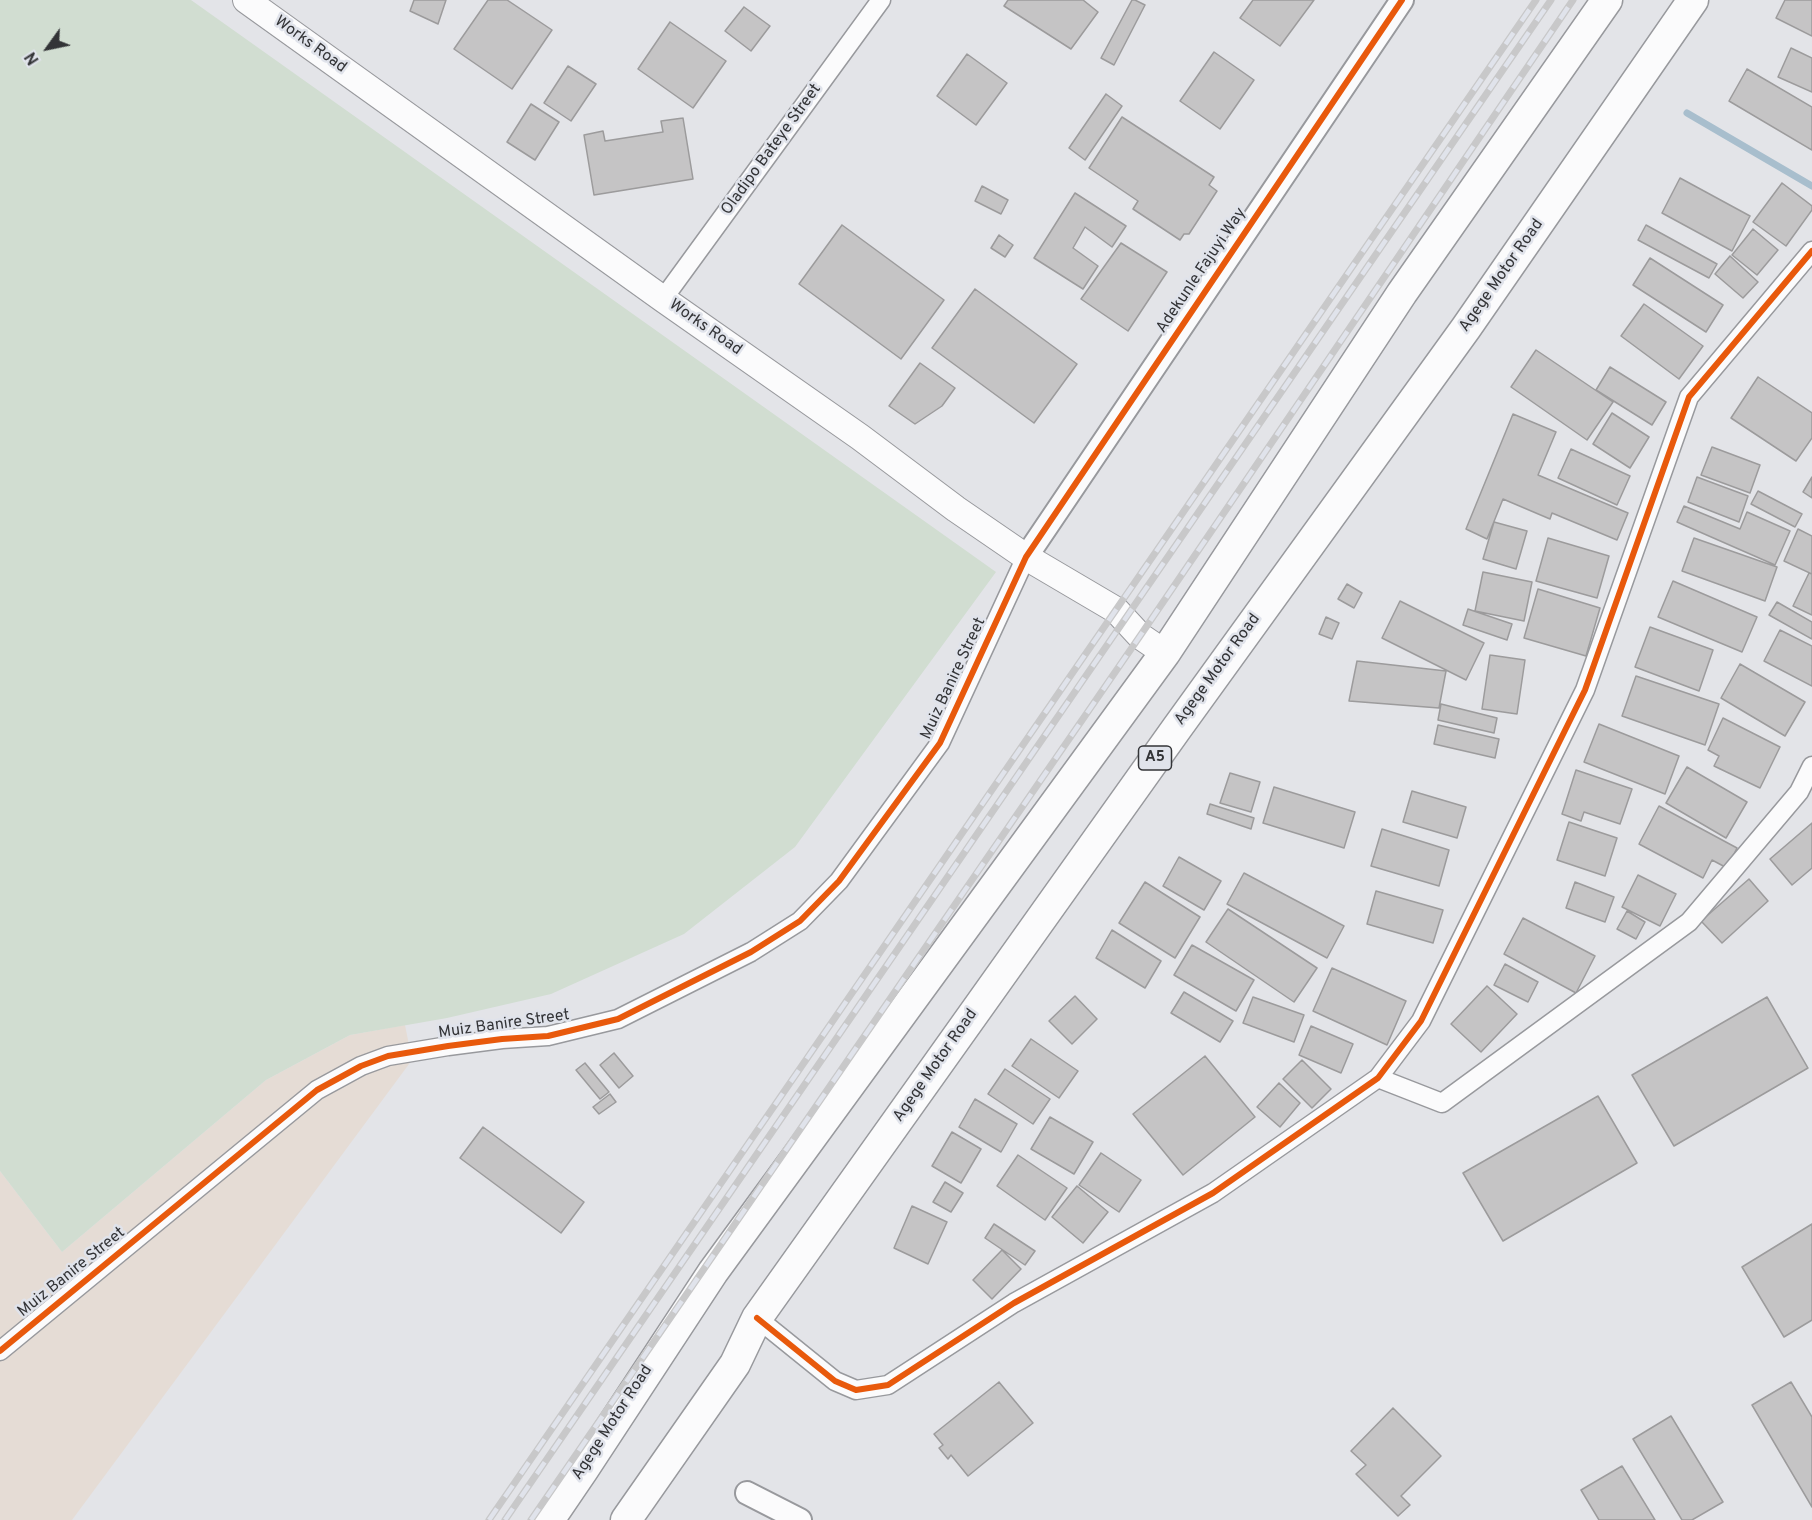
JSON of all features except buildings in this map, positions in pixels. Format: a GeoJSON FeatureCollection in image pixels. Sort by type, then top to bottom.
{"type":"FeatureCollection","features":[{"type":"Feature","properties":{"kind":"highway","name":"Agege Motor Road"},"geometry":{"type":"LineString","coordinates":[[549,1520],[713,1272],[1165,653],[1402,293],[1607,0]]}},
{"type":"Feature","properties":{"kind":"highway","name":"Agege Motor Road"},"geometry":{"type":"LineString","coordinates":[[626,1520],[735,1364],[757,1318],[1177,728],[1466,328],[1693,0]]}},
{"type":"Feature","properties":{"kind":"main road","name":"Works Road"},"geometry":{"type":"LineString","coordinates":[[246,0],[663,299],[860,437],[956,510],[1026,557],[1116,610],[1140,636],[1165,653]]}},
{"type":"Feature","properties":{"kind":"street","name":"Oladipo Bateye Street"},"geometry":{"type":"LineString","coordinates":[[663,299],[881,0]]}},
{"type":"Feature","properties":{"kind":"street","name":"Adekunle Fajuyi Way"},"geometry":{"type":"LineString","coordinates":[[1026,557],[1402,0]]}},
{"type":"Feature","properties":{"kind":"street"},"geometry":{"type":"LineString","coordinates":[[757,1318],[835,1381],[856,1390],[888,1385],[1014,1303],[1213,1193],[1378,1078],[1421,1021],[1585,690],[1689,397],[1812,251]]}},
{"type":"Feature","properties":{"kind":"street","name":"Muiz Banire Street"},"geometry":{"type":"LineString","coordinates":[[0,1351],[317,1090],[352,1071],[388,1056],[502,1039],[548,1036],[618,1019],[751,952],[800,921],[839,881],[940,743],[1026,557]]}},
{"type":"Feature","properties":{"kind":"street"},"geometry":{"type":"LineString","coordinates":[[1378,1078],[1442,1103],[1689,922],[1799,792],[1812,766]]}},
{"type":"Feature","properties":{"kind":"street"},"geometry":{"type":"LineString","coordinates":[[747,1493],[800,1520]]}},
{"type":"Feature","properties":{"kind":"shaded area"},"geometry":{"type":"Polygon","coordinates":[[[0,0],[191,0],[996,572],[795,847],[684,934],[551,994],[447,1018],[350,1035],[266,1080],[62,1252],[0,1171],[0,0]]]}},
{"type":"Feature","properties":{"kind":"shaded area"},"geometry":{"type":"Polygon","coordinates":[[[405,1025],[412,1060],[72,1520],[0,1520],[0,1171],[62,1252],[266,1080],[350,1035],[405,1025]]]}},
{"type":"Feature","properties":{"kind":"waterway"},"geometry":{"type":"LineString","coordinates":[[1687,113],[1812,186]]}},
{"type":"Feature","properties":{"kind":"railway"},"geometry":{"type":"LineString","coordinates":[[489,1520],[1536,0]]}},
{"type":"Feature","properties":{"kind":"railway"},"geometry":{"type":"LineString","coordinates":[[505,1520],[1551,0]]}},
{"type":"Feature","properties":{"kind":"railway"},"geometry":{"type":"LineString","coordinates":[[531,1520],[1140,636],[1573,0]]}},
{"type":"Feature","properties":{"kind":"cycle path"},"geometry":{"type":"LineString","coordinates":[[0,1351],[317,1090],[361,1066],[388,1056],[502,1039],[548,1036],[618,1019],[751,952],[800,921],[839,881],[940,743],[1026,557],[1402,0]]}},
{"type":"Feature","properties":{"kind":"cycle path"},"geometry":{"type":"LineString","coordinates":[[757,1318],[835,1381],[856,1390],[888,1385],[1014,1303],[1213,1193],[1378,1078],[1421,1021],[1585,690],[1689,397],[1812,251]]}}]}
